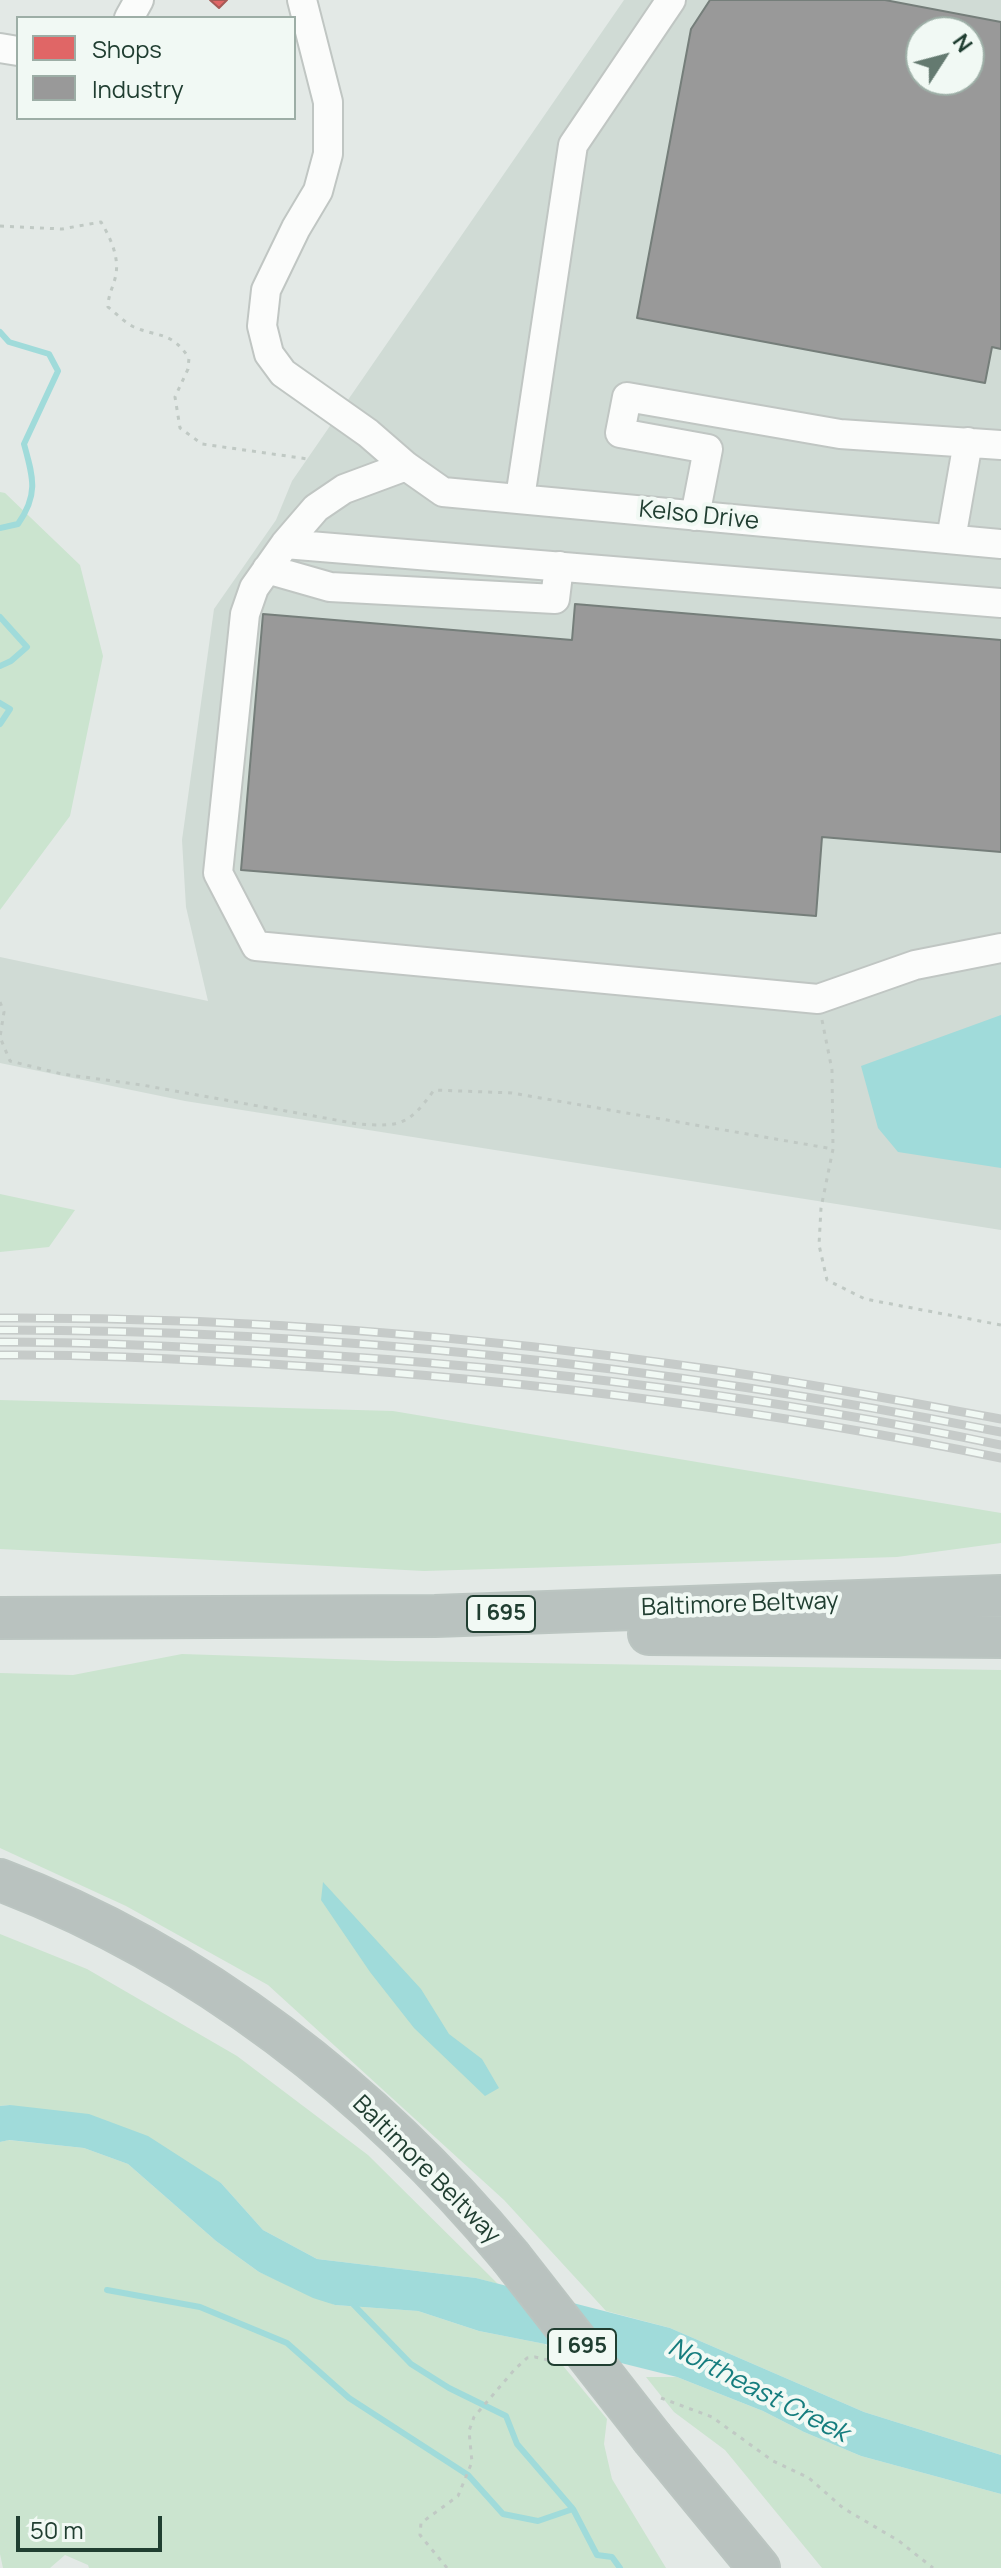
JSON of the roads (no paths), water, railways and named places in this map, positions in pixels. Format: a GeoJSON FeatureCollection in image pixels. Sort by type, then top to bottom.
{"type":"FeatureCollection","features":[{"type":"Feature","properties":{"kind":"highway","name":"Baltimore Beltway"},"geometry":{"type":"LineString","coordinates":[[0,1620],[435,1616],[1001,1596]]}},
{"type":"Feature","properties":{"kind":"highway"},"geometry":{"type":"LineString","coordinates":[[0,1620],[434,1633],[1001,1637]]}},
{"type":"Feature","properties":{"kind":"highway","name":"Baltimore Beltway"},"geometry":{"type":"LineString","coordinates":[[0,1880],[71,1911],[201,1982],[259,2020],[377,2115],[473,2211],[759,2568]]}},
{"type":"Feature","properties":{"kind":"highway"},"geometry":{"type":"LineString","coordinates":[[653,2439],[740,2568]]}},
{"type":"Feature","properties":{"kind":"street","name":"Kelso Drive"},"geometry":{"type":"LineString","coordinates":[[302,0],[328,102],[328,154],[318,191],[266,290],[262,326],[269,354],[283,373],[368,433],[406,466],[443,492],[1001,544]]}},
{"type":"Feature","properties":{"kind":"street"},"geometry":{"type":"LineString","coordinates":[[520,498],[573,145],[671,0]]}},
{"type":"Feature","properties":{"kind":"street"},"geometry":{"type":"LineString","coordinates":[[708,449],[620,433],[627,397],[840,434],[1001,445]]}},
{"type":"Feature","properties":{"kind":"street"},"geometry":{"type":"LineString","coordinates":[[695,516],[714,412]]}},
{"type":"Feature","properties":{"kind":"street"},"geometry":{"type":"LineString","coordinates":[[951,539],[968,442]]}},
{"type":"Feature","properties":{"kind":"street"},"geometry":{"type":"LineString","coordinates":[[406,466],[344,489],[316,508],[285,544],[254,588],[245,614],[218,873],[256,946],[818,999],[915,965],[1001,948]]}},
{"type":"Feature","properties":{"kind":"street"},"geometry":{"type":"LineString","coordinates":[[285,544],[1001,603]]}},
{"type":"Feature","properties":{"kind":"street"},"geometry":{"type":"LineString","coordinates":[[267,569],[330,587],[555,599],[559,566]]}},
{"type":"Feature","properties":{"kind":"water"},"geometry":{"type":"Polygon","coordinates":[[[1001,1015],[1001,1168],[898,1152],[878,1128],[861,1066],[1001,1015]]]}},
{"type":"Feature","properties":{"kind":"water"},"geometry":{"type":"Polygon","coordinates":[[[323,1882],[421,1989],[449,2034],[482,2059],[499,2088],[485,2096],[414,2028],[370,1972],[321,1900],[323,1882]]]}},
{"type":"Feature","properties":{"kind":"water","name":"Northeast Creek"},"geometry":{"type":"Polygon","coordinates":[[[0,2106],[89,2114],[148,2136],[221,2183],[263,2230],[317,2259],[476,2278],[670,2328],[864,2412],[1001,2455],[1001,2494],[861,2456],[763,2411],[677,2377],[479,2331],[418,2311],[335,2305],[313,2298],[259,2272],[216,2241],[128,2164],[84,2148],[9,2140],[0,2142],[0,2106]]]}},
{"type":"Feature","properties":{"kind":"waterway"},"geometry":{"type":"LineString","coordinates":[[0,332],[9,342],[49,354],[58,371],[24,444],[32,476],[29,503],[18,524],[0,528]]}},
{"type":"Feature","properties":{"kind":"waterway"},"geometry":{"type":"LineString","coordinates":[[0,617],[27,647],[0,666]]}},
{"type":"Feature","properties":{"kind":"waterway"},"geometry":{"type":"LineString","coordinates":[[0,703],[10,709],[0,724]]}},
{"type":"Feature","properties":{"kind":"waterway"},"geometry":{"type":"LineString","coordinates":[[107,2290],[200,2307],[287,2343],[349,2398],[468,2475],[503,2514],[538,2521],[573,2509]]}},
{"type":"Feature","properties":{"kind":"waterway"},"geometry":{"type":"LineString","coordinates":[[350,2301],[411,2364],[449,2388],[506,2416],[517,2444],[573,2509],[597,2555],[612,2557],[620,2568]]}},
{"type":"Feature","properties":{"kind":"railway"},"geometry":{"type":"LineString","coordinates":[[0,1318],[176,1321],[440,1337],[739,1373],[1001,1419]]}},
{"type":"Feature","properties":{"kind":"railway"},"geometry":{"type":"LineString","coordinates":[[0,1330],[252,1337],[503,1357],[753,1389],[1001,1432]]}},
{"type":"Feature","properties":{"kind":"railway"},"geometry":{"type":"LineString","coordinates":[[0,1342],[255,1351],[559,1375],[825,1412],[1001,1445]]}},
{"type":"Feature","properties":{"kind":"railway"},"geometry":{"type":"LineString","coordinates":[[0,1355],[107,1356],[285,1365],[555,1388],[734,1411],[1001,1458]]}}]}
